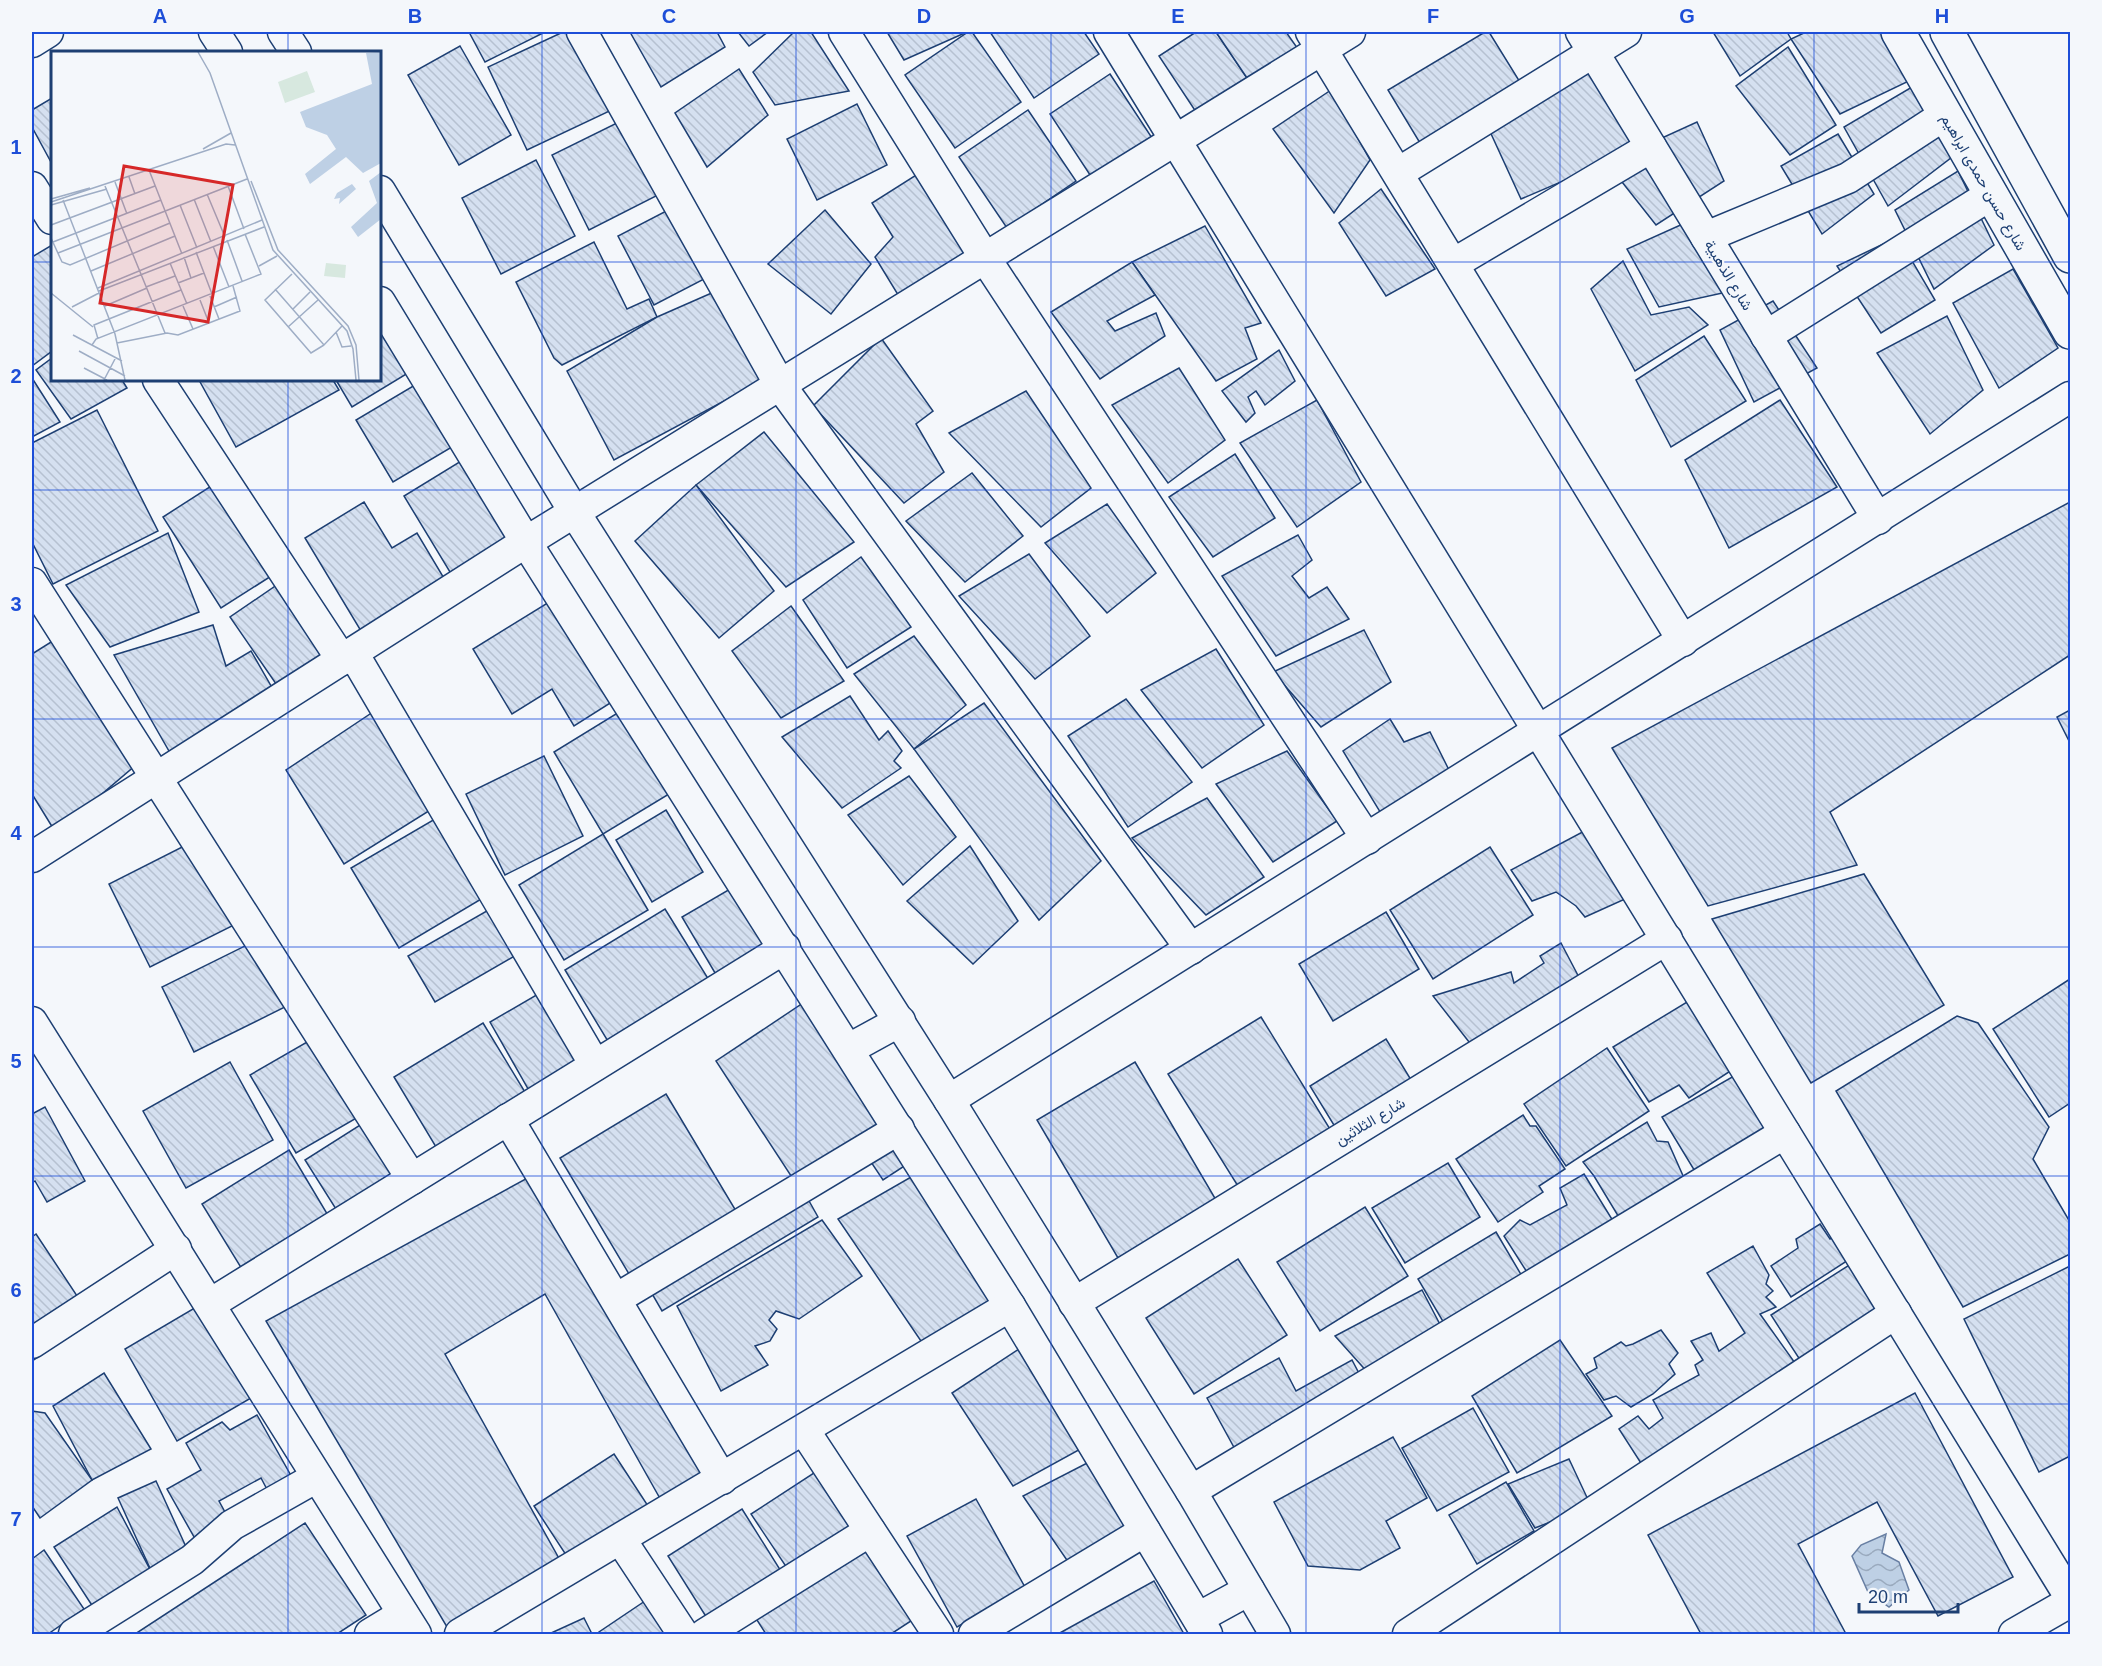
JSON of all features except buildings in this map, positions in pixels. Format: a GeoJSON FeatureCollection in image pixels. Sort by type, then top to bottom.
{"type":"FeatureCollection","features":[{"type":"Feature","properties":{"kind":"main road","name":"شارع حسن حمدى ابراهيم"},"geometry":{"type":"LineString","coordinates":[[1898,32],[2070,332]]}},
{"type":"Feature","properties":{"kind":"main road"},"geometry":{"type":"LineString","coordinates":[[1947,32],[2070,256]]}},
{"type":"Feature","properties":{"kind":"street"},"geometry":{"type":"LineString","coordinates":[[32,42],[48,32]]}},
{"type":"Feature","properties":{"kind":"street"},"geometry":{"type":"LineString","coordinates":[[214,32],[226,51]]}},
{"type":"Feature","properties":{"kind":"street"},"geometry":{"type":"LineString","coordinates":[[283,32],[295,51]]}},
{"type":"Feature","properties":{"kind":"street"},"geometry":{"type":"LineString","coordinates":[[582,32],[780,385],[1191,949]]}},
{"type":"Feature","properties":{"kind":"street"},"geometry":{"type":"LineString","coordinates":[[844,32],[985,258],[1367,838]]}},
{"type":"Feature","properties":{"kind":"street"},"geometry":{"type":"LineString","coordinates":[[1108,32],[2070,1597]]}},
{"type":"Feature","properties":{"kind":"street"},"geometry":{"type":"LineString","coordinates":[[32,857],[526,542],[1175,140],[1317,40],[1350,32]]}},
{"type":"Feature","properties":{"kind":"street"},"geometry":{"type":"LineString","coordinates":[[1398,173],[1587,41],[1626,32]]}},
{"type":"Feature","properties":{"kind":"street"},"geometry":{"type":"LineString","coordinates":[[1317,40],[1683,641]]}},
{"type":"Feature","properties":{"kind":"street","name":"شارع الذهبية"},"geometry":{"type":"LineString","coordinates":[[1587,41],[1878,519]]}},
{"type":"Feature","properties":{"kind":"street"},"geometry":{"type":"LineString","coordinates":[[1706,237],[1848,178],[1946,114]]}},
{"type":"Feature","properties":{"kind":"street"},"geometry":{"type":"LineString","coordinates":[[1453,264],[1651,147]]}},
{"type":"Feature","properties":{"kind":"street"},"geometry":{"type":"LineString","coordinates":[[32,187],[51,217]]}},
{"type":"Feature","properties":{"kind":"street"},"geometry":{"type":"LineString","coordinates":[[381,192],[575,513],[949,1100],[1191,1491],[1275,1635]]}},
{"type":"Feature","properties":{"kind":"street"},"geometry":{"type":"LineString","coordinates":[[1766,336],[1992,194]]}},
{"type":"Feature","properties":{"kind":"street"},"geometry":{"type":"LineString","coordinates":[[381,304],[526,542],[1010,1306],[1202,1626],[1249,1590]]}},
{"type":"Feature","properties":{"kind":"street"},"geometry":{"type":"LineString","coordinates":[[159,381],[347,656],[596,1065]]}},
{"type":"Feature","properties":{"kind":"street"},"geometry":{"type":"LineString","coordinates":[[949,1100],[2070,398]]}},
{"type":"Feature","properties":{"kind":"street"},"geometry":{"type":"LineString","coordinates":[[32,583],[412,1179]]}},
{"type":"Feature","properties":{"kind":"street","name":"شارع الثلاثين"},"geometry":{"type":"LineString","coordinates":[[1074,1303],[1667,939]]}},
{"type":"Feature","properties":{"kind":"street"},"geometry":{"type":"LineString","coordinates":[[210,1304],[785,948]]}},
{"type":"Feature","properties":{"kind":"street"},"geometry":{"type":"LineString","coordinates":[[32,1022],[409,1624],[370,1635]]}},
{"type":"Feature","properties":{"kind":"street"},"geometry":{"type":"LineString","coordinates":[[849,1049],[900,1022]]}},
{"type":"Feature","properties":{"kind":"street"},"geometry":{"type":"LineString","coordinates":[[508,1119],[722,1479]]}},
{"type":"Feature","properties":{"kind":"street"},"geometry":{"type":"LineString","coordinates":[[616,1299],[899,1129]]}},
{"type":"Feature","properties":{"kind":"street"},"geometry":{"type":"LineString","coordinates":[[1191,1491],[1785,1133]]}},
{"type":"Feature","properties":{"kind":"street"},"geometry":{"type":"LineString","coordinates":[[32,1342],[176,1249]]}},
{"type":"Feature","properties":{"kind":"street"},"geometry":{"type":"LineString","coordinates":[[460,1635],[1010,1306]]}},
{"type":"Feature","properties":{"kind":"street"},"geometry":{"type":"LineString","coordinates":[[1408,1635],[1896,1313]]}},
{"type":"Feature","properties":{"kind":"street"},"geometry":{"type":"LineString","coordinates":[[804,1430],[939,1635]]}},
{"type":"Feature","properties":{"kind":"street"},"geometry":{"type":"LineString","coordinates":[[74,1635],[192,1560],[232,1525],[317,1477]]}},
{"type":"Feature","properties":{"kind":"street"},"geometry":{"type":"LineString","coordinates":[[705,1635],[870,1531]]}},
{"type":"Feature","properties":{"kind":"street"},"geometry":{"type":"LineString","coordinates":[[974,1635],[1145,1531]]}},
{"type":"Feature","properties":{"kind":"street"},"geometry":{"type":"LineString","coordinates":[[621,1540],[683,1635]]}},
{"type":"Feature","properties":{"kind":"street"},"geometry":{"type":"LineString","coordinates":[[2014,1635],[2070,1602]]}},
{"type":"Feature","properties":{"kind":"water"},"geometry":{"type":"Polygon","coordinates":[[[1886,1534],[1882,1553],[1899,1562],[1909,1590],[1889,1607],[1868,1592],[1852,1556],[1861,1545],[1886,1534]]]}}]}
